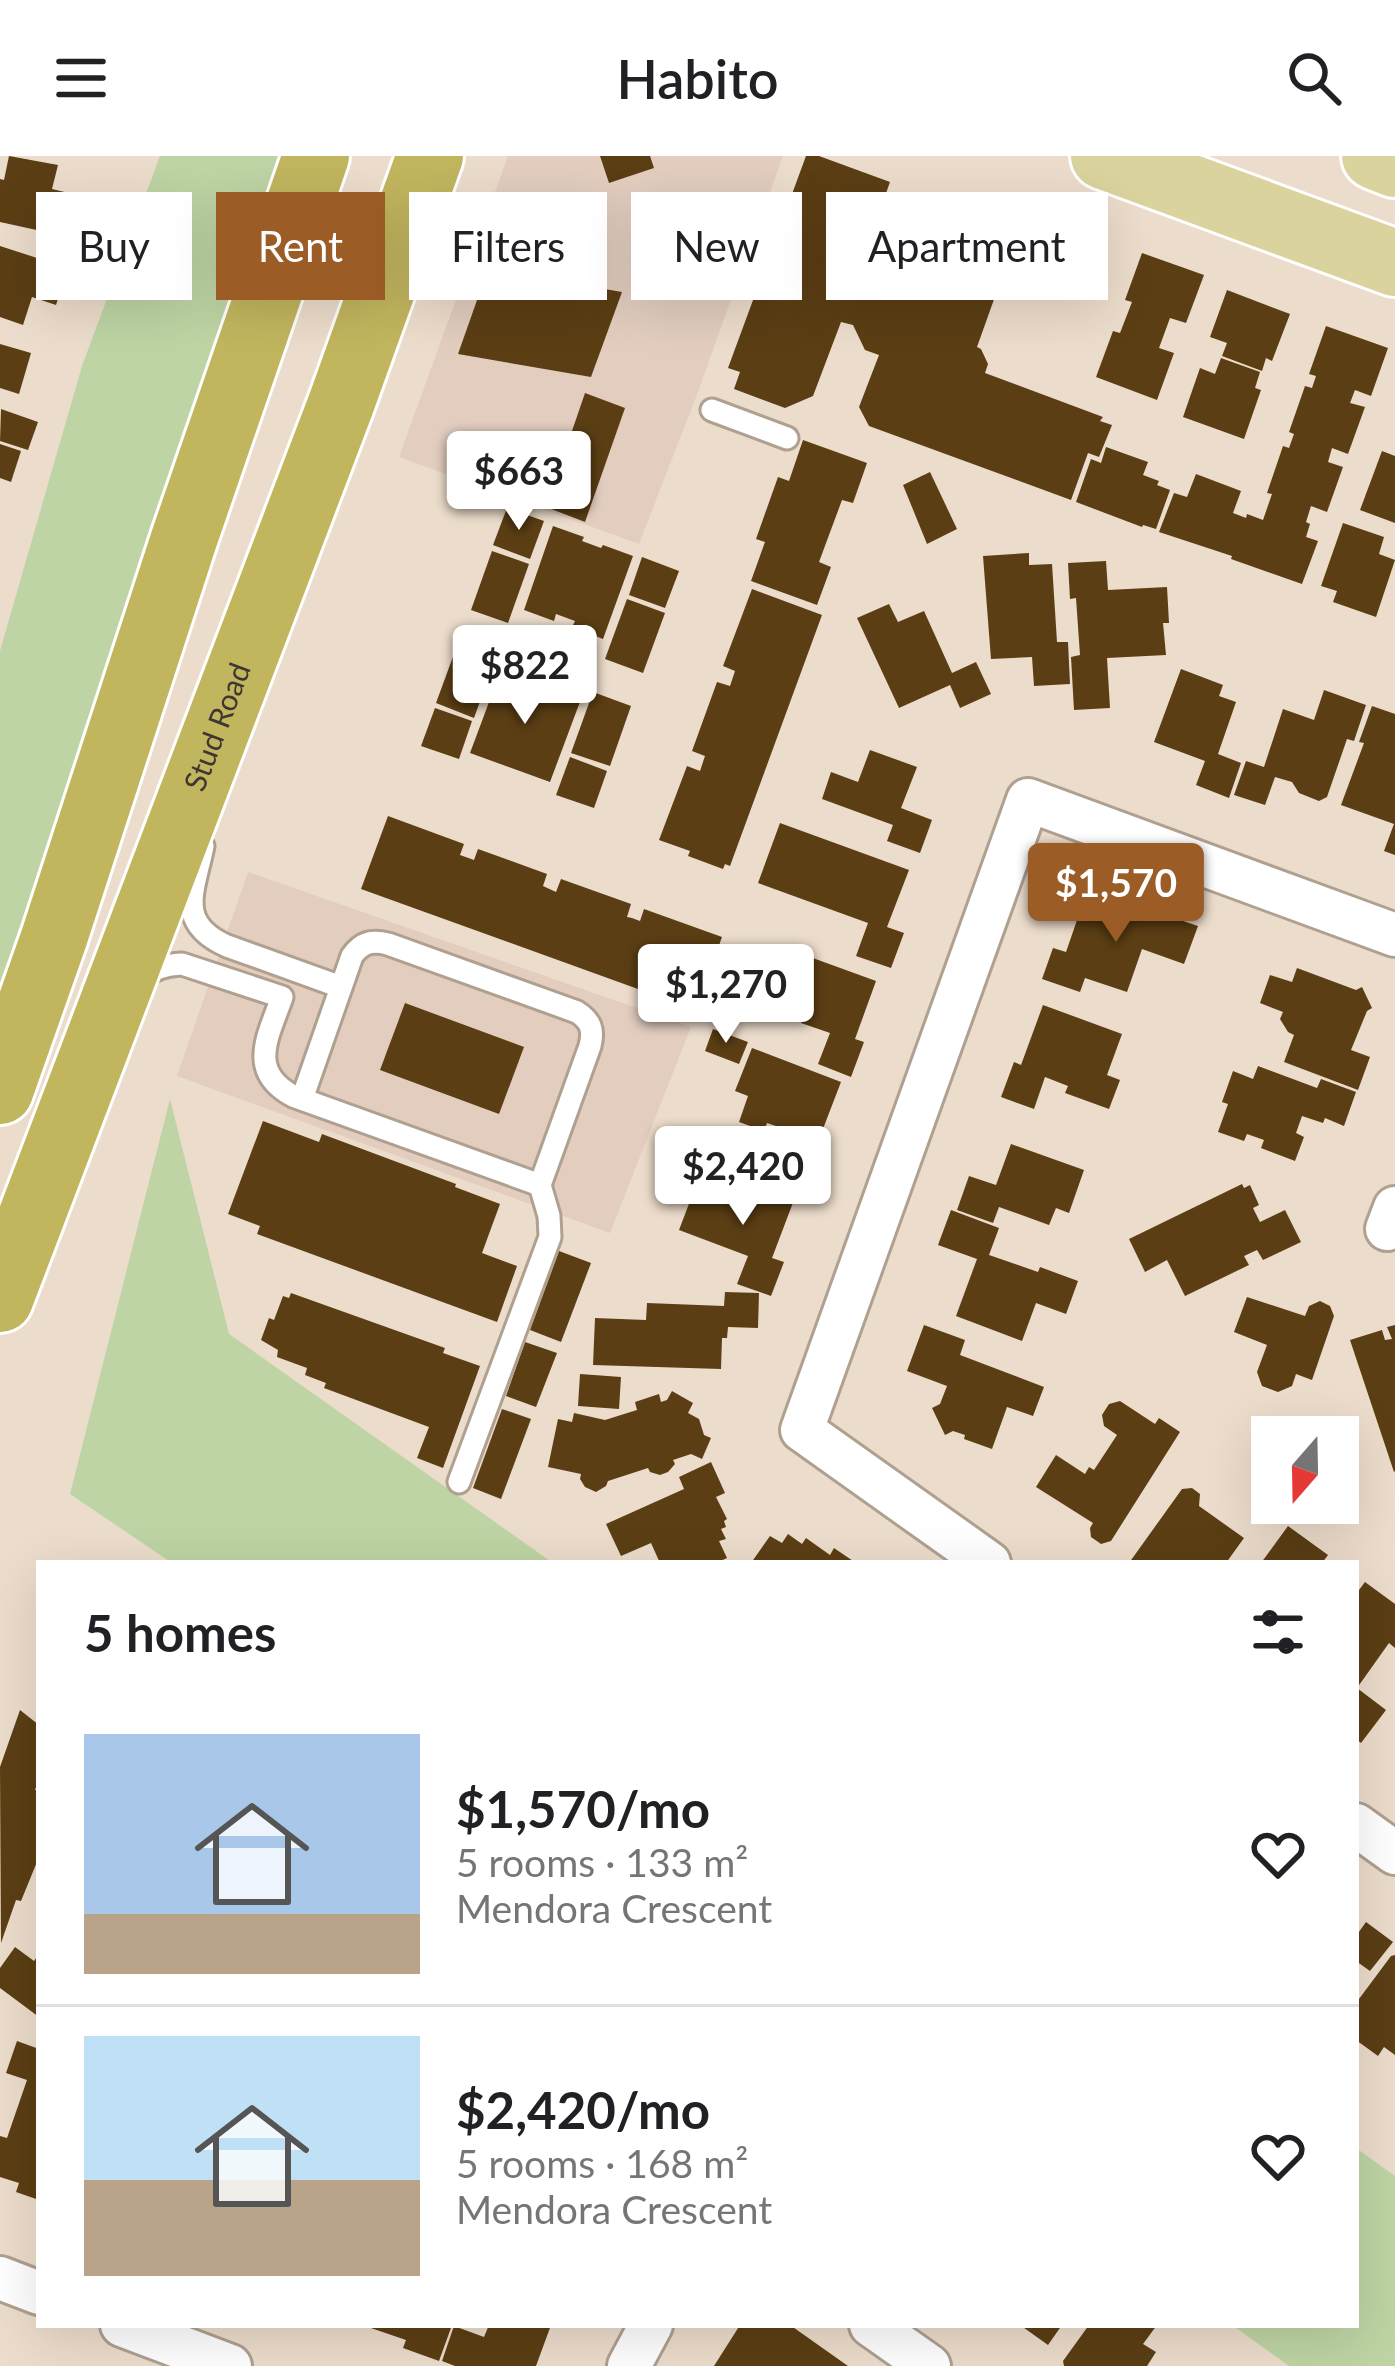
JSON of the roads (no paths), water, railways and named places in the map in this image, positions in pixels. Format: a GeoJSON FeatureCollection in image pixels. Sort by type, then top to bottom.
{"type":"FeatureCollection","features":[{"type":"Feature","properties":{"kind":"highway","name":"Stud Road"},"geometry":{"type":"LineString","coordinates":[[0,1299],[341,404],[430,156]]}},
{"type":"Feature","properties":{"kind":"highway"},"geometry":{"type":"LineString","coordinates":[[0,1091],[313,158]]}},
{"type":"Feature","properties":{"kind":"main road"},"geometry":{"type":"LineString","coordinates":[[1104,156],[1395,263]]}},
{"type":"Feature","properties":{"kind":"main road"},"geometry":{"type":"LineString","coordinates":[[1375,156],[1395,164]]}},
{"type":"Feature","properties":{"kind":"street"},"geometry":{"type":"LineString","coordinates":[[985,1560],[802,1430],[1028,800],[1395,934]]}},
{"type":"Feature","properties":{"kind":"street"},"geometry":{"type":"LineString","coordinates":[[1359,1827],[1395,1853]]}},
{"type":"Feature","properties":{"kind":"street"},"geometry":{"type":"LineString","coordinates":[[0,2278],[36,2292]]}},
{"type":"Feature","properties":{"kind":"street"},"geometry":{"type":"LineString","coordinates":[[130,2328],[230,2366]]}},
{"type":"Feature","properties":{"kind":"street"},"geometry":{"type":"LineString","coordinates":[[629,2366],[649,2328]]}},
{"type":"Feature","properties":{"kind":"street"},"geometry":{"type":"LineString","coordinates":[[876,2328],[929,2366]]}},
{"type":"Feature","properties":{"kind":"lane"},"geometry":{"type":"LineString","coordinates":[[712,410],[787,438]]}},
{"type":"Feature","properties":{"kind":"lane"},"geometry":{"type":"LineString","coordinates":[[209,810],[230,693]]}},
{"type":"Feature","properties":{"kind":"lane"},"geometry":{"type":"LineString","coordinates":[[205,833],[192,903],[200,930],[227,946],[341,988]]}},
{"type":"Feature","properties":{"kind":"lane"},"geometry":{"type":"LineString","coordinates":[[302,1099],[341,988],[357,949],[365,943],[376,941],[577,1012],[591,1027],[590,1046],[540,1185],[550,1237],[459,1482]]}},
{"type":"Feature","properties":{"kind":"lane"},"geometry":{"type":"LineString","coordinates":[[117,996],[152,969],[182,964],[282,997],[264,1061],[278,1088],[540,1185]]}}]}
